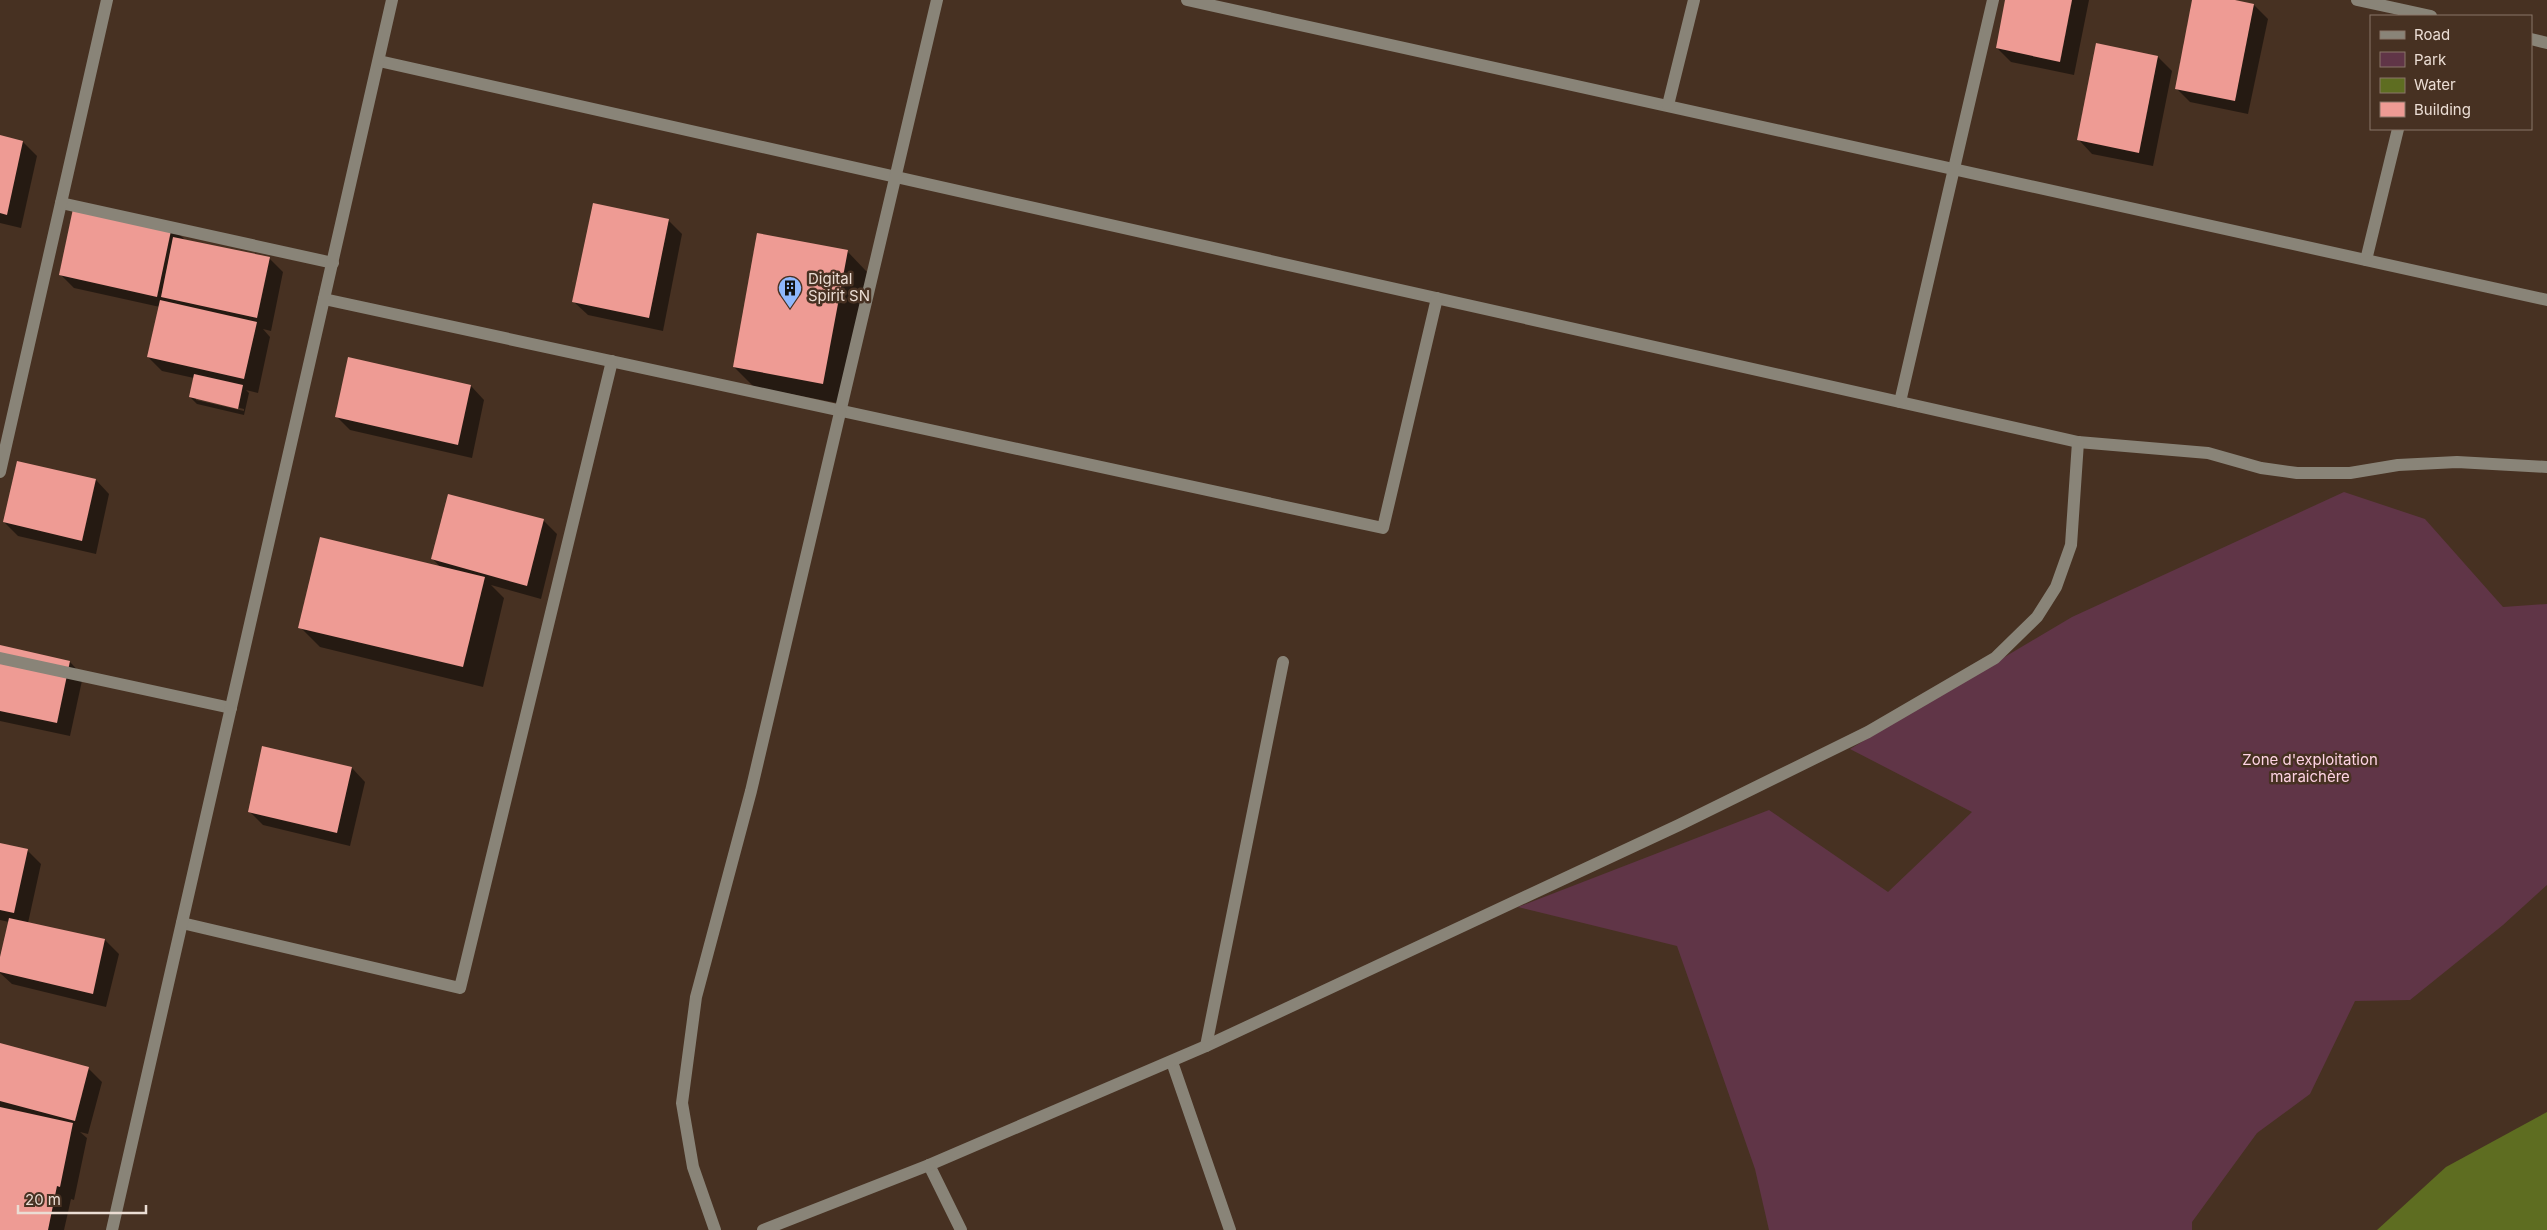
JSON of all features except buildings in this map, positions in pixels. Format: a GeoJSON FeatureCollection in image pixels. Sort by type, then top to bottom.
{"type":"FeatureCollection","features":[{"type":"Feature","properties":{"kind":"street"},"geometry":{"type":"LineString","coordinates":[[0,472],[107,0]]}},
{"type":"Feature","properties":{"kind":"street"},"geometry":{"type":"LineString","coordinates":[[716,1230],[693,1167],[682,1103],[696,996],[751,791],[937,0]]}},
{"type":"Feature","properties":{"kind":"street"},"geometry":{"type":"LineString","coordinates":[[1187,0],[2547,300]]}},
{"type":"Feature","properties":{"kind":"street"},"geometry":{"type":"LineString","coordinates":[[1668,106],[1694,0]]}},
{"type":"Feature","properties":{"kind":"street"},"geometry":{"type":"LineString","coordinates":[[1900,402],[1993,0]]}},
{"type":"Feature","properties":{"kind":"street"},"geometry":{"type":"LineString","coordinates":[[112,1230],[393,1]]}},
{"type":"Feature","properties":{"kind":"street"},"geometry":{"type":"LineString","coordinates":[[2363,1],[2424,15]]}},
{"type":"Feature","properties":{"kind":"street"},"geometry":{"type":"LineString","coordinates":[[2532,39],[2546,38]]}},
{"type":"Feature","properties":{"kind":"street"},"geometry":{"type":"LineString","coordinates":[[379,61],[2078,442],[2208,453],[2261,468],[2297,473],[2350,474],[2398,465],[2457,462],[2547,467]]}},
{"type":"Feature","properties":{"kind":"street"},"geometry":{"type":"LineString","coordinates":[[2366,260],[2398,130]]}},
{"type":"Feature","properties":{"kind":"street"},"geometry":{"type":"LineString","coordinates":[[61,203],[333,264]]}},
{"type":"Feature","properties":{"kind":"street"},"geometry":{"type":"LineString","coordinates":[[324,299],[1384,528],[1437,298]]}},
{"type":"Feature","properties":{"kind":"street"},"geometry":{"type":"LineString","coordinates":[[182,923],[460,988],[612,361]]}},
{"type":"Feature","properties":{"kind":"street"},"geometry":{"type":"LineString","coordinates":[[762,1230],[930,1165],[1172,1062],[1670,829],[1860,736],[1995,658],[2037,617],[2056,587],[2071,544],[2078,442]]}},
{"type":"Feature","properties":{"kind":"street"},"geometry":{"type":"LineString","coordinates":[[0,658],[232,708]]}},
{"type":"Feature","properties":{"kind":"street"},"geometry":{"type":"LineString","coordinates":[[1206,1046],[1283,662]]}},
{"type":"Feature","properties":{"kind":"street"},"geometry":{"type":"LineString","coordinates":[[1172,1062],[1230,1230]]}},
{"type":"Feature","properties":{"kind":"street"},"geometry":{"type":"LineString","coordinates":[[930,1165],[961,1230]]}},
{"type":"Feature","properties":{"kind":"green space","name":"Zone d'exploitation maraichère"},"geometry":{"type":"Polygon","coordinates":[[[2344,492],[2425,519],[2503,607],[2547,604],[2547,885],[2503,925],[2410,1000],[2355,1001],[2310,1094],[2257,1133],[2192,1222],[2192,1230],[1769,1230],[1755,1169],[1677,946],[1518,907],[1769,810],[1888,892],[1972,812],[1850,749],[2072,617],[2344,492]]]}},
{"type":"Feature","properties":{"kind":"water"},"geometry":{"type":"Polygon","coordinates":[[[2547,1112],[2547,1230],[2377,1230],[2446,1167],[2547,1112]]]}},
{"type":"Feature","properties":{"kind":"place","name":"Digital Spirit SN"},"geometry":{"type":"Point","coordinates":[790,309]}}]}
